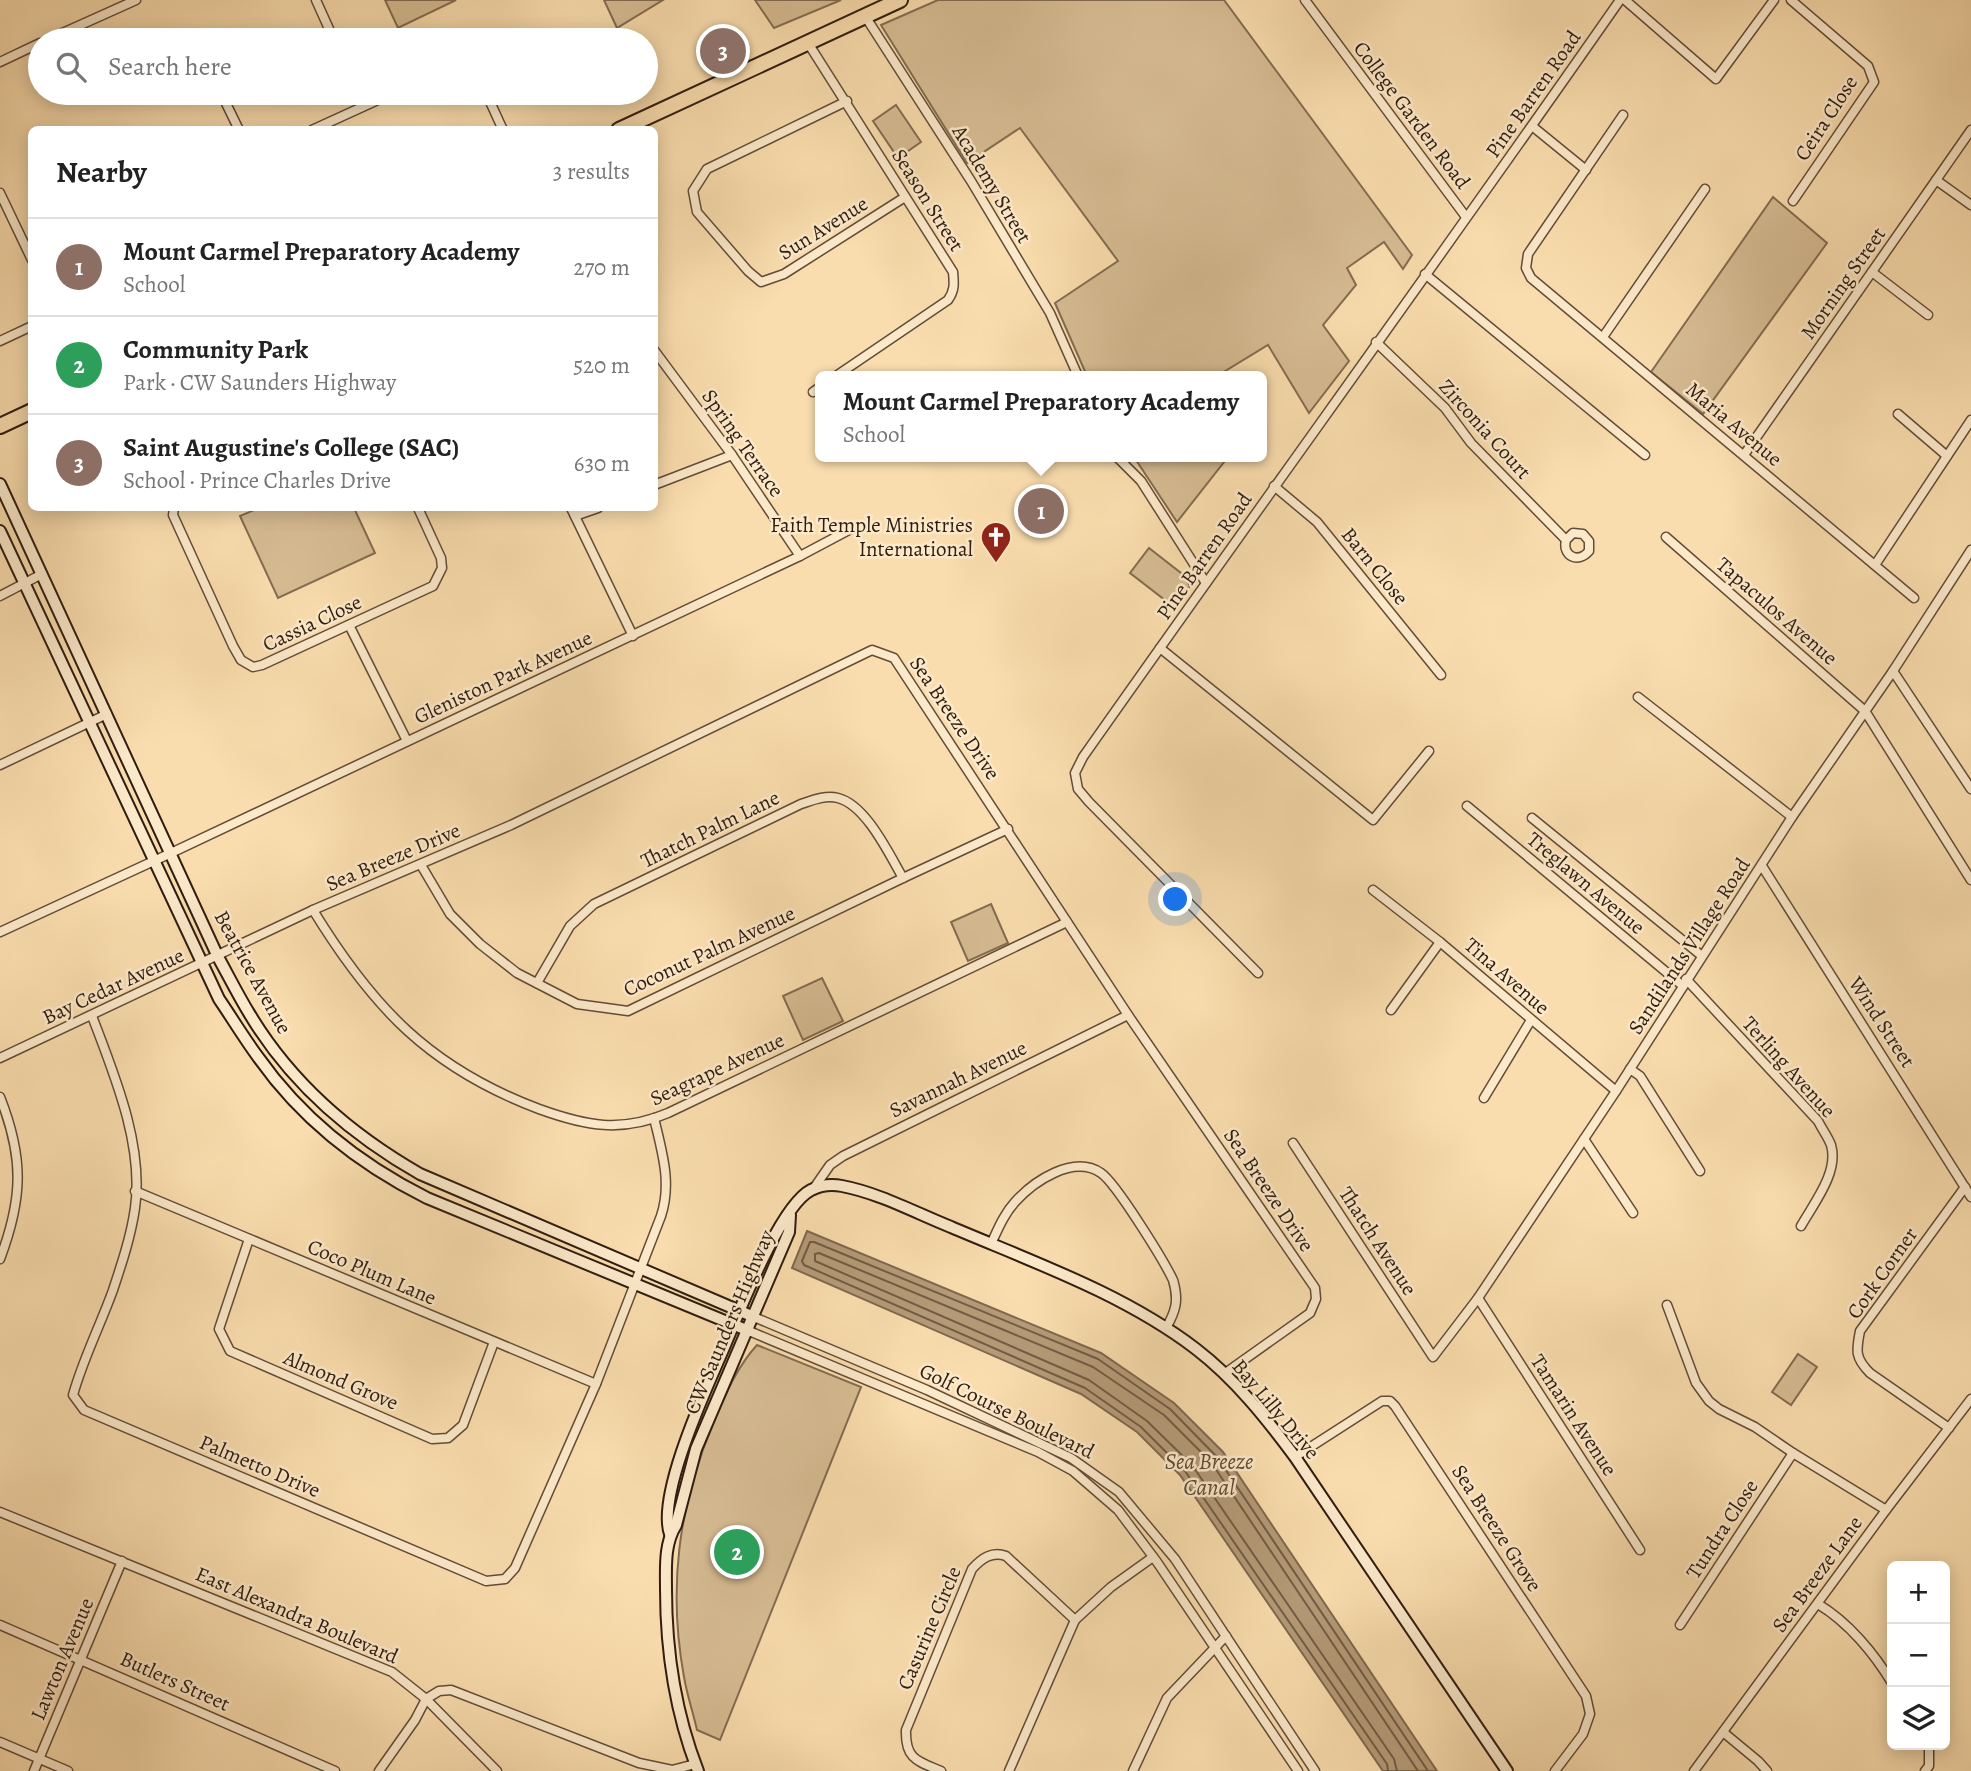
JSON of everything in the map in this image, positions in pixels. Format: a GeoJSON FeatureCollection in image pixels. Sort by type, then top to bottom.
{"type":"FeatureCollection","features":[{"type":"Feature","properties":{"kind":"highway"},"geometry":{"type":"LineString","coordinates":[[629,126],[900,0]]}},
{"type":"Feature","properties":{"kind":"highway"},"geometry":{"type":"LineString","coordinates":[[0,426],[28,413]]}},
{"type":"Feature","properties":{"kind":"main road","name":"Beatrice Avenue"},"geometry":{"type":"LineString","coordinates":[[0,484],[218,957],[249,1014],[279,1057],[310,1093],[344,1124],[419,1174],[754,1317]]}},
{"type":"Feature","properties":{"kind":"main road","name":"Beatrice Avenue"},"geometry":{"type":"LineString","coordinates":[[0,531],[219,999],[259,1059],[309,1115],[350,1151],[399,1184],[427,1198],[636,1282],[748,1331]]}},
{"type":"Feature","properties":{"kind":"main road","name":"Bay Lilly Drive"},"geometry":{"type":"LineString","coordinates":[[814,1188],[835,1185],[859,1191],[991,1244],[1073,1280],[1166,1328],[1196,1349],[1224,1374],[1296,1457],[1507,1771]]}},
{"type":"Feature","properties":{"kind":"main road"},"geometry":{"type":"LineString","coordinates":[[790,1214],[798,1201],[814,1188]]}},
{"type":"Feature","properties":{"kind":"main road","name":"CW Saunders Highway"},"geometry":{"type":"LineString","coordinates":[[670,1534],[666,1524],[670,1504],[685,1445],[702,1398],[778,1227],[790,1214]]}},
{"type":"Feature","properties":{"kind":"main road","name":"CW Saunders Highway"},"geometry":{"type":"LineString","coordinates":[[697,1767],[681,1717],[669,1660],[666,1561],[670,1534],[676,1525],[700,1438],[789,1232],[790,1214]]}},
{"type":"Feature","properties":{"kind":"street"},"geometry":{"type":"LineString","coordinates":[[74,28],[136,0]]}},
{"type":"Feature","properties":{"kind":"street"},"geometry":{"type":"LineString","coordinates":[[316,0],[329,28]]}},
{"type":"Feature","properties":{"kind":"street","name":"College Garden Road"},"geometry":{"type":"LineString","coordinates":[[1305,0],[1466,217]]}},
{"type":"Feature","properties":{"kind":"street"},"geometry":{"type":"LineString","coordinates":[[1623,0],[1716,79],[1774,0]]}},
{"type":"Feature","properties":{"kind":"street","name":"Pine Barren Road"},"geometry":{"type":"LineString","coordinates":[[1258,973],[1089,802],[1078,789],[1075,773],[1083,757],[1376,342],[1623,0]]}},
{"type":"Feature","properties":{"kind":"street","name":"Ceira Close"},"geometry":{"type":"LineString","coordinates":[[1791,0],[1868,66],[1874,82],[1793,201]]}},
{"type":"Feature","properties":{"kind":"street","name":"Academy Street"},"geometry":{"type":"LineString","coordinates":[[866,16],[971,181],[1050,313],[1076,371]]}},
{"type":"Feature","properties":{"kind":"street","name":"Season Street"},"geometry":{"type":"LineString","coordinates":[[808,43],[953,272],[953,293],[948,300],[843,371]]}},
{"type":"Feature","properties":{"kind":"street"},"geometry":{"type":"LineString","coordinates":[[0,62],[28,49]]}},
{"type":"Feature","properties":{"kind":"street","name":"Sun Avenue"},"geometry":{"type":"LineString","coordinates":[[847,101],[707,169],[693,191],[696,212],[761,282],[784,274],[905,197]]}},
{"type":"Feature","properties":{"kind":"street"},"geometry":{"type":"LineString","coordinates":[[227,105],[237,126]]}},
{"type":"Feature","properties":{"kind":"street"},"geometry":{"type":"LineString","coordinates":[[492,105],[501,126]]}},
{"type":"Feature","properties":{"kind":"street"},"geometry":{"type":"LineString","coordinates":[[321,126],[365,106]]}},
{"type":"Feature","properties":{"kind":"street"},"geometry":{"type":"LineString","coordinates":[[1532,126],[1586,170],[1623,115]]}},
{"type":"Feature","properties":{"kind":"street","name":"Morning Street"},"geometry":{"type":"LineString","coordinates":[[1744,455],[1971,130]]}},
{"type":"Feature","properties":{"kind":"street","name":"Maria Avenue"},"geometry":{"type":"LineString","coordinates":[[1586,170],[1528,254],[1526,268],[1531,278],[1914,598]]}},
{"type":"Feature","properties":{"kind":"street"},"geometry":{"type":"LineString","coordinates":[[1936,180],[1971,205]]}},
{"type":"Feature","properties":{"kind":"street"},"geometry":{"type":"LineString","coordinates":[[1603,337],[1705,189]]}},
{"type":"Feature","properties":{"kind":"street"},"geometry":{"type":"LineString","coordinates":[[0,192],[28,252]]}},
{"type":"Feature","properties":{"kind":"street"},"geometry":{"type":"LineString","coordinates":[[1872,272],[1928,315]]}},
{"type":"Feature","properties":{"kind":"street"},"geometry":{"type":"LineString","coordinates":[[1425,274],[1644,455]]}},
{"type":"Feature","properties":{"kind":"street"},"geometry":{"type":"LineString","coordinates":[[0,341],[28,328]]}},
{"type":"Feature","properties":{"kind":"street","name":"Zirconia Court"},"geometry":{"type":"LineString","coordinates":[[1376,342],[1445,408],[1471,443],[1566,540]]}},
{"type":"Feature","properties":{"kind":"street","name":"Spring Terrace"},"geometry":{"type":"LineString","coordinates":[[658,356],[732,455],[800,556]]}},
{"type":"Feature","properties":{"kind":"street"},"geometry":{"type":"LineString","coordinates":[[1898,414],[1947,456]]}},
{"type":"Feature","properties":{"kind":"street"},"geometry":{"type":"LineString","coordinates":[[1875,565],[1971,420]]}},
{"type":"Feature","properties":{"kind":"street"},"geometry":{"type":"LineString","coordinates":[[658,483],[732,455]]}},
{"type":"Feature","properties":{"kind":"street"},"geometry":{"type":"LineString","coordinates":[[1122,462],[1141,481],[1206,583]]}},
{"type":"Feature","properties":{"kind":"street","name":"Barn Close"},"geometry":{"type":"LineString","coordinates":[[1274,486],[1317,522],[1441,675]]}},
{"type":"Feature","properties":{"kind":"street","name":"Cassia Close"},"geometry":{"type":"LineString","coordinates":[[174,511],[173,515],[241,660],[253,667],[433,586],[442,568],[441,558],[419,511]]}},
{"type":"Feature","properties":{"kind":"street"},"geometry":{"type":"LineString","coordinates":[[573,512],[633,636]]}},
{"type":"Feature","properties":{"kind":"street","name":"Gleniston Park Avenue"},"geometry":{"type":"LineString","coordinates":[[154,861],[633,636],[849,530]]}},
{"type":"Feature","properties":{"kind":"street","name":"Tapaculos Avenue"},"geometry":{"type":"LineString","coordinates":[[1666,537],[1865,711],[1971,880]]}},
{"type":"Feature","properties":{"kind":"street","name":"Sandilands Village Road"},"geometry":{"type":"LineString","coordinates":[[1433,1357],[1478,1298],[1616,1091],[1792,817],[1894,671],[1971,550]]}},
{"type":"Feature","properties":{"kind":"street"},"geometry":{"type":"LineString","coordinates":[[0,596],[42,574]]}},
{"type":"Feature","properties":{"kind":"street"},"geometry":{"type":"LineString","coordinates":[[349,625],[407,741]]}},
{"type":"Feature","properties":{"kind":"street"},"geometry":{"type":"LineString","coordinates":[[1160,648],[1373,820],[1429,751]]}},
{"type":"Feature","properties":{"kind":"street","name":"Sea Breeze Drive"},"geometry":{"type":"LineString","coordinates":[[202,963],[313,910],[511,825],[872,650],[894,657],[1066,922],[1316,1291],[1315,1303],[1310,1313],[1224,1374]]}},
{"type":"Feature","properties":{"kind":"street"},"geometry":{"type":"LineString","coordinates":[[1894,671],[1971,789]]}},
{"type":"Feature","properties":{"kind":"street"},"geometry":{"type":"LineString","coordinates":[[1638,697],[1792,817]]}},
{"type":"Feature","properties":{"kind":"street"},"geometry":{"type":"LineString","coordinates":[[0,765],[107,714]]}},
{"type":"Feature","properties":{"kind":"street","name":"Thatch Palm Lane"},"geometry":{"type":"LineString","coordinates":[[537,983],[570,926],[594,904],[801,804],[822,797],[839,798],[853,806],[879,837],[903,878]]}},
{"type":"Feature","properties":{"kind":"street","name":"Treglawn Avenue"},"geometry":{"type":"LineString","coordinates":[[1467,806],[1684,983]]}},
{"type":"Feature","properties":{"kind":"street"},"geometry":{"type":"LineString","coordinates":[[1532,818],[1702,956]]}},
{"type":"Feature","properties":{"kind":"street","name":"Coconut Palm Avenue"},"geometry":{"type":"LineString","coordinates":[[421,865],[450,914],[480,944],[517,973],[577,1003],[628,1011],[1008,829]]}},
{"type":"Feature","properties":{"kind":"street"},"geometry":{"type":"LineString","coordinates":[[0,932],[154,861]]}},
{"type":"Feature","properties":{"kind":"street","name":"Wind Street"},"geometry":{"type":"LineString","coordinates":[[1762,866],[1971,1197]]}},
{"type":"Feature","properties":{"kind":"street","name":"Tina Avenue"},"geometry":{"type":"LineString","coordinates":[[1373,890],[1440,942],[1616,1091]]}},
{"type":"Feature","properties":{"kind":"street","name":"Seagrape Avenue"},"geometry":{"type":"LineString","coordinates":[[313,910],[338,950],[374,998],[422,1045],[452,1067],[510,1098],[575,1121],[610,1127],[654,1118],[1066,922]]}},
{"type":"Feature","properties":{"kind":"street"},"geometry":{"type":"LineString","coordinates":[[1391,1010],[1440,942]]}},
{"type":"Feature","properties":{"kind":"street","name":"Bay Cedar Avenue"},"geometry":{"type":"LineString","coordinates":[[0,1058],[202,963]]}},
{"type":"Feature","properties":{"kind":"street","name":"Terling Avenue"},"geometry":{"type":"LineString","coordinates":[[1684,983],[1818,1121],[1830,1143],[1833,1155],[1829,1175],[1801,1226]]}},
{"type":"Feature","properties":{"kind":"street","name":"Savannah Avenue"},"geometry":{"type":"LineString","coordinates":[[814,1188],[830,1165],[843,1156],[1129,1015]]}},
{"type":"Feature","properties":{"kind":"street","name":"Palmetto Drive"},"geometry":{"type":"LineString","coordinates":[[92,1016],[122,1095],[134,1156],[135,1205],[125,1252],[100,1325],[80,1367],[74,1395],[84,1410],[486,1581],[505,1579],[515,1569],[596,1384],[636,1282],[666,1197],[665,1165],[654,1118]]}},
{"type":"Feature","properties":{"kind":"street"},"geometry":{"type":"LineString","coordinates":[[1484,1098],[1531,1020]]}},
{"type":"Feature","properties":{"kind":"street"},"geometry":{"type":"LineString","coordinates":[[1630,1069],[1640,1076],[1700,1171]]}},
{"type":"Feature","properties":{"kind":"street"},"geometry":{"type":"LineString","coordinates":[[0,1097],[15,1136],[19,1184],[10,1233],[0,1259]]}},
{"type":"Feature","properties":{"kind":"street"},"geometry":{"type":"LineString","coordinates":[[1584,1139],[1633,1213]]}},
{"type":"Feature","properties":{"kind":"street","name":"Thatch Avenue"},"geometry":{"type":"LineString","coordinates":[[1293,1143],[1433,1357]]}},
{"type":"Feature","properties":{"kind":"street"},"geometry":{"type":"LineString","coordinates":[[991,1244],[1009,1209],[1037,1182],[1077,1167],[1096,1170],[1113,1186],[1173,1280],[1177,1295],[1176,1308],[1166,1328]]}},
{"type":"Feature","properties":{"kind":"street","name":"Cork Corner"},"geometry":{"type":"LineString","coordinates":[[1949,1428],[1870,1373],[1859,1363],[1857,1348],[1860,1331],[1965,1187]]}},
{"type":"Feature","properties":{"kind":"street","name":"Coco Plum Lane"},"geometry":{"type":"LineString","coordinates":[[135,1191],[596,1384]]}},
{"type":"Feature","properties":{"kind":"street","name":"Almond Grove"},"geometry":{"type":"LineString","coordinates":[[249,1239],[219,1329],[230,1351],[432,1439],[448,1438],[463,1425],[494,1342]]}},
{"type":"Feature","properties":{"kind":"street","name":"Tamarin Avenue"},"geometry":{"type":"LineString","coordinates":[[1478,1298],[1640,1550]]}},
{"type":"Feature","properties":{"kind":"street"},"geometry":{"type":"LineString","coordinates":[[1667,1305],[1702,1393],[1718,1409],[1755,1427],[1886,1510]]}},
{"type":"Feature","properties":{"kind":"street","name":"Golf Course Boulevard"},"geometry":{"type":"LineString","coordinates":[[754,1317],[927,1390],[1071,1458],[1119,1492],[1175,1559],[1315,1771]]}},
{"type":"Feature","properties":{"kind":"street","name":"Golf Course Boulevard"},"geometry":{"type":"LineString","coordinates":[[748,1331],[1038,1452],[1073,1471],[1118,1510],[1215,1646],[1298,1771]]}},
{"type":"Feature","properties":{"kind":"street","name":"Sea Breeze Lane"},"geometry":{"type":"LineString","coordinates":[[1694,1771],[1971,1399]]}},
{"type":"Feature","properties":{"kind":"street","name":"Sea Breeze Grove"},"geometry":{"type":"LineString","coordinates":[[1296,1457],[1379,1403],[1385,1401],[1394,1404],[1586,1696],[1590,1714],[1583,1734],[1555,1771]]}},
{"type":"Feature","properties":{"kind":"street","name":"Tundra Close"},"geometry":{"type":"LineString","coordinates":[[1680,1625],[1793,1453]]}},
{"type":"Feature","properties":{"kind":"street","name":"East Alexandra Boulevard"},"geometry":{"type":"LineString","coordinates":[[0,1511],[392,1672],[426,1699],[497,1771]]}},
{"type":"Feature","properties":{"kind":"street","name":"Casurine Circle"},"geometry":{"type":"LineString","coordinates":[[941,1771],[912,1756],[907,1749],[906,1730],[972,1569],[980,1560],[993,1554],[1006,1556],[1075,1620]]}},
{"type":"Feature","properties":{"kind":"street"},"geometry":{"type":"LineString","coordinates":[[1009,1771],[1075,1620],[1111,1587],[1153,1557]]}},
{"type":"Feature","properties":{"kind":"street","name":"Lawton Avenue"},"geometry":{"type":"LineString","coordinates":[[34,1771],[122,1561]]}},
{"type":"Feature","properties":{"kind":"street"},"geometry":{"type":"LineString","coordinates":[[1818,1604],[1837,1615],[1887,1674]]}},
{"type":"Feature","properties":{"kind":"street","name":"Butlers Street"},"geometry":{"type":"LineString","coordinates":[[0,1625],[335,1771]]}},
{"type":"Feature","properties":{"kind":"street"},"geometry":{"type":"LineString","coordinates":[[1133,1771],[1167,1698],[1226,1636]]}},
{"type":"Feature","properties":{"kind":"street"},"geometry":{"type":"LineString","coordinates":[[379,1771],[415,1720],[426,1699],[439,1691],[451,1690],[639,1763],[672,1770],[697,1767]]}},
{"type":"Feature","properties":{"kind":"street"},"geometry":{"type":"LineString","coordinates":[[1723,1732],[1767,1771]]}},
{"type":"Feature","properties":{"kind":"street"},"geometry":{"type":"LineString","coordinates":[[0,1742],[68,1771]]}},
{"type":"Feature","properties":{"kind":"street"},"geometry":{"type":"LineString","coordinates":[[1925,1771],[1929,1766],[1929,1750]]}},
{"type":"Feature","properties":{"kind":"shaded area"},"geometry":{"type":"Polygon","coordinates":[[[385,0],[456,0],[398,28],[385,0]]]}},
{"type":"Feature","properties":{"kind":"shaded area"},"geometry":{"type":"Polygon","coordinates":[[[604,0],[663,0],[617,28],[604,0]]]}},
{"type":"Feature","properties":{"kind":"shaded area"},"geometry":{"type":"Polygon","coordinates":[[[755,0],[841,0],[774,28],[755,0]]]}},
{"type":"Feature","properties":{"kind":"shaded area"},"geometry":{"type":"Polygon","coordinates":[[[938,0],[1224,0],[1412,255],[1403,269],[1384,242],[1347,268],[1356,285],[1323,325],[1349,361],[1309,413],[1268,345],[1225,371],[1085,371],[1055,303],[1118,261],[1020,128],[967,163],[881,25],[938,0]]]}},
{"type":"Feature","properties":{"kind":"shaded area"},"geometry":{"type":"Polygon","coordinates":[[[896,105],[921,142],[898,158],[873,121],[896,105]]]}},
{"type":"Feature","properties":{"kind":"shaded area"},"geometry":{"type":"Polygon","coordinates":[[[1773,197],[1827,243],[1703,414],[1651,372],[1773,197]]]}},
{"type":"Feature","properties":{"kind":"shaded area"},"geometry":{"type":"Polygon","coordinates":[[[1137,462],[1224,462],[1177,522],[1137,462]]]}},
{"type":"Feature","properties":{"kind":"shaded area"},"geometry":{"type":"Polygon","coordinates":[[[252,511],[355,511],[375,553],[278,598],[240,516],[252,511]]]}},
{"type":"Feature","properties":{"kind":"shaded area"},"geometry":{"type":"Polygon","coordinates":[[[1149,548],[1181,573],[1190,586],[1174,607],[1130,573],[1149,548]]]}},
{"type":"Feature","properties":{"kind":"shaded area"},"geometry":{"type":"Polygon","coordinates":[[[991,904],[1008,943],[968,961],[951,922],[991,904]]]}},
{"type":"Feature","properties":{"kind":"shaded area"},"geometry":{"type":"Polygon","coordinates":[[[822,978],[843,1021],[803,1040],[783,996],[822,978]]]}},
{"type":"Feature","properties":{"kind":"shaded area"},"geometry":{"type":"Polygon","coordinates":[[[757,1345],[861,1387],[720,1740],[697,1730],[685,1684],[677,1612],[679,1549],[691,1486],[701,1455],[732,1383],[757,1345]]]}},
{"type":"Feature","properties":{"kind":"shaded area"},"geometry":{"type":"Polygon","coordinates":[[[1798,1354],[1817,1367],[1791,1405],[1772,1392],[1798,1354]]]}},
{"type":"Feature","properties":{"kind":"water","name":"Sea Breeze Canal"},"geometry":{"type":"Polygon","coordinates":[[[807,1231],[1101,1353],[1174,1403],[1223,1452],[1437,1771],[1383,1771],[1180,1475],[1137,1432],[1081,1394],[792,1268],[807,1231]]]}},
{"type":"Feature","properties":{"kind":"place","name":"Saint Augustine's College (SAC)"},"geometry":{"type":"Point","coordinates":[723,51]}},
{"type":"Feature","properties":{"kind":"place","name":"Mount Carmel Preparatory Academy"},"geometry":{"type":"Point","coordinates":[1041,511]}},
{"type":"Feature","properties":{"kind":"place","name":"Faith Temple Ministries International"},"geometry":{"type":"Point","coordinates":[996,564]}},
{"type":"Feature","properties":{"kind":"place","name":"Community Park"},"geometry":{"type":"Point","coordinates":[737,1552]}}]}
